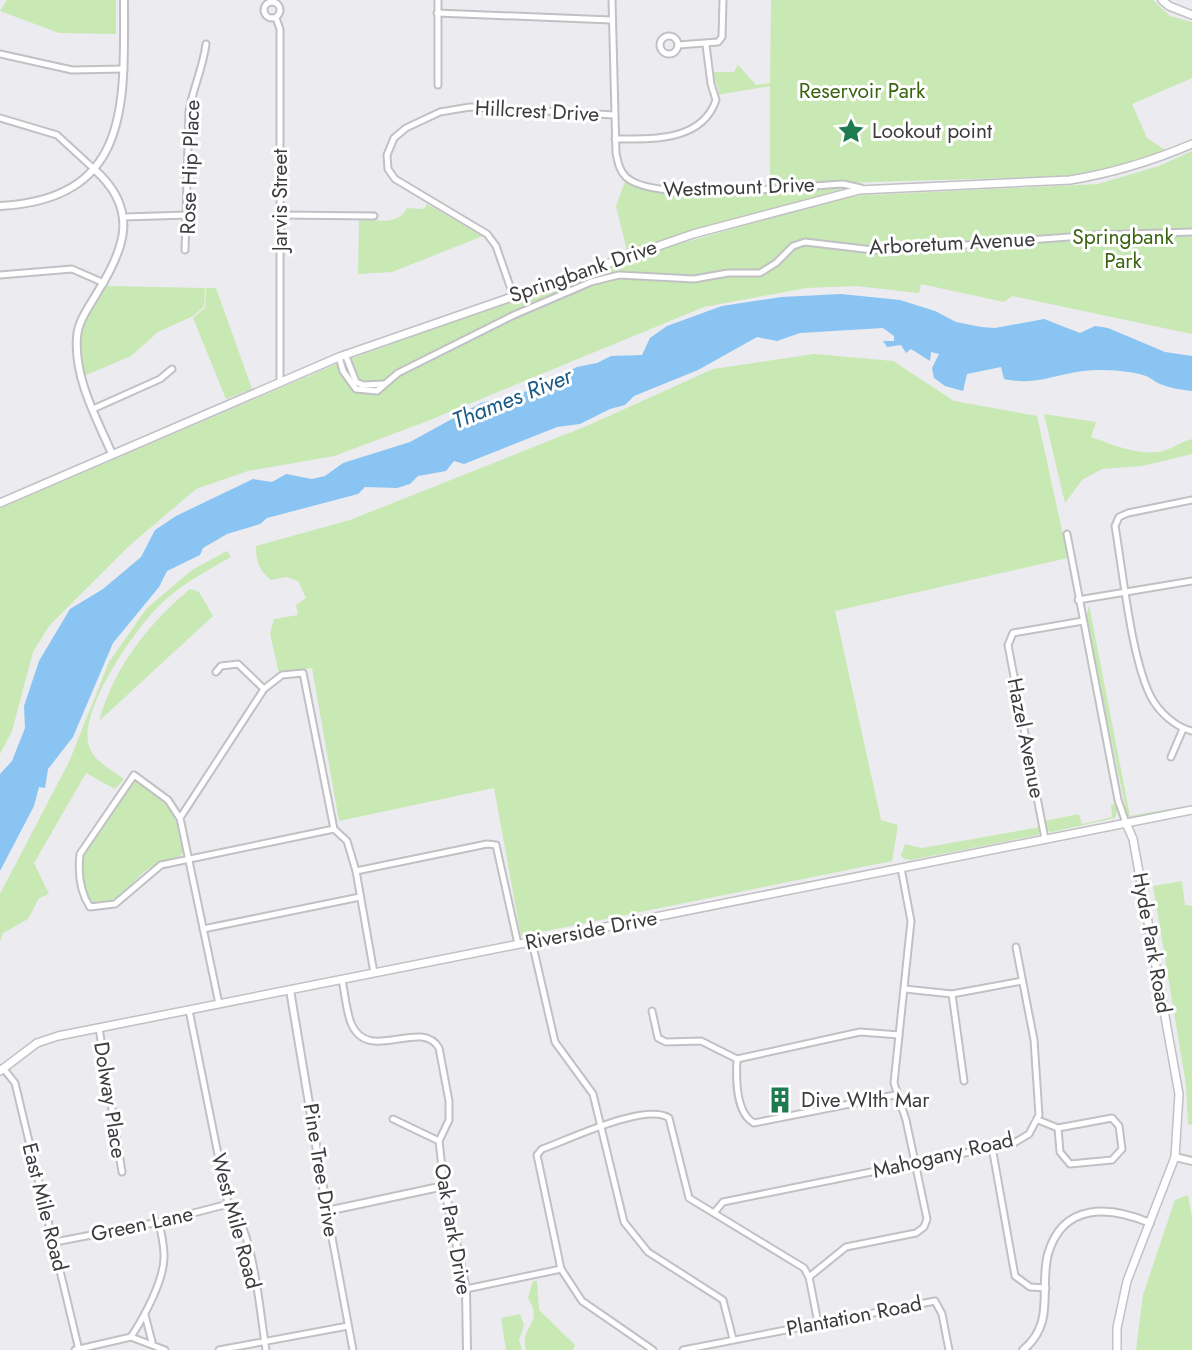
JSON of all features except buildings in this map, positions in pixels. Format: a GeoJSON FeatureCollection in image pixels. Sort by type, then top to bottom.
{"type":"FeatureCollection","features":[{"type":"Feature","properties":{"kind":"main road"},"geometry":{"type":"LineString","coordinates":[[1162,0],[1169,6],[1192,15]]}},
{"type":"Feature","properties":{"kind":"main road","name":"Springbank Drive"},"geometry":{"type":"LineString","coordinates":[[0,503],[342,356],[693,234],[794,205],[867,190],[1070,180],[1150,162],[1192,144]]}},
{"type":"Feature","properties":{"kind":"main road","name":"Riverside Drive"},"geometry":{"type":"LineString","coordinates":[[2,1070],[37,1043],[99,1028],[1192,810]]}},
{"type":"Feature","properties":{"kind":"main road","name":"Hyde Park Road"},"geometry":{"type":"LineString","coordinates":[[1117,1350],[1118,1328],[1127,1281],[1175,1157],[1179,1094],[1133,839],[1126,823]]}},
{"type":"Feature","properties":{"kind":"street"},"geometry":{"type":"LineString","coordinates":[[0,206],[48,199],[75,185],[94,169],[109,148],[120,121],[124,69],[124,0]]}},
{"type":"Feature","properties":{"kind":"street"},"geometry":{"type":"LineString","coordinates":[[438,0],[438,85]]}},
{"type":"Feature","properties":{"kind":"street","name":"Westmount Drive"},"geometry":{"type":"LineString","coordinates":[[612,0],[615,139],[619,168],[626,178],[640,186],[660,191],[843,184],[867,190]]}},
{"type":"Feature","properties":{"kind":"street"},"geometry":{"type":"LineString","coordinates":[[678,45],[718,42],[722,37],[723,0]]}},
{"type":"Feature","properties":{"kind":"street"},"geometry":{"type":"LineString","coordinates":[[437,13],[611,20]]}},
{"type":"Feature","properties":{"kind":"street","name":"Jarvis Street"},"geometry":{"type":"LineString","coordinates":[[276,18],[280,29],[280,382]]}},
{"type":"Feature","properties":{"kind":"street","name":"Rose Hip Place"},"geometry":{"type":"LineString","coordinates":[[185,250],[189,111],[192,90],[204,66],[206,44]]}},
{"type":"Feature","properties":{"kind":"street"},"geometry":{"type":"LineString","coordinates":[[615,139],[673,137],[699,122],[716,100],[706,45]]}},
{"type":"Feature","properties":{"kind":"street"},"geometry":{"type":"LineString","coordinates":[[0,54],[72,70],[124,69]]}},
{"type":"Feature","properties":{"kind":"street","name":"Hillcrest Drive"},"geometry":{"type":"LineString","coordinates":[[513,295],[496,246],[487,234],[395,179],[387,169],[387,155],[394,138],[406,128],[456,108],[614,115]]}},
{"type":"Feature","properties":{"kind":"street"},"geometry":{"type":"LineString","coordinates":[[0,118],[57,135],[114,190],[124,217],[123,241],[104,283],[83,317],[77,334],[77,365],[112,454]]}},
{"type":"Feature","properties":{"kind":"street"},"geometry":{"type":"LineString","coordinates":[[124,217],[188,215]]}},
{"type":"Feature","properties":{"kind":"street"},"geometry":{"type":"LineString","coordinates":[[280,215],[374,216]]}},
{"type":"Feature","properties":{"kind":"street","name":"Arboretum Avenue"},"geometry":{"type":"LineString","coordinates":[[342,356],[343,371],[356,388],[377,391],[398,373],[482,330],[591,282],[619,275],[694,279],[728,273],[760,273],[776,264],[793,246],[805,242],[873,250],[914,249],[1106,234],[1192,232]]}},
{"type":"Feature","properties":{"kind":"street"},"geometry":{"type":"LineString","coordinates":[[0,275],[72,269],[104,283]]}},
{"type":"Feature","properties":{"kind":"street"},"geometry":{"type":"LineString","coordinates":[[93,410],[160,379],[172,369]]}},
{"type":"Feature","properties":{"kind":"street"},"geometry":{"type":"LineString","coordinates":[[1192,500],[1119,517],[1115,526],[1143,678],[1162,711],[1184,729],[1192,731]]}},
{"type":"Feature","properties":{"kind":"street","name":"Hyde Park Road"},"geometry":{"type":"LineString","coordinates":[[1067,534],[1118,800],[1126,823]]}},
{"type":"Feature","properties":{"kind":"street"},"geometry":{"type":"LineString","coordinates":[[1078,600],[1192,582]]}},
{"type":"Feature","properties":{"kind":"street","name":"Hazel Avenue"},"geometry":{"type":"LineString","coordinates":[[1045,839],[1008,645],[1009,637],[1013,633],[1083,621]]}},
{"type":"Feature","properties":{"kind":"street"},"geometry":{"type":"LineString","coordinates":[[216,672],[220,666],[238,664],[264,689]]}},
{"type":"Feature","properties":{"kind":"street"},"geometry":{"type":"LineString","coordinates":[[180,818],[264,689],[282,675],[303,673],[334,830],[347,841],[356,871],[374,973]]}},
{"type":"Feature","properties":{"kind":"street"},"geometry":{"type":"LineString","coordinates":[[1171,757],[1184,729]]}},
{"type":"Feature","properties":{"kind":"street"},"geometry":{"type":"LineString","coordinates":[[219,1004],[190,858],[180,818],[168,800],[134,775],[80,854],[79,867],[84,898],[90,907],[115,904],[155,869],[190,858],[334,830]]}},
{"type":"Feature","properties":{"kind":"street"},"geometry":{"type":"LineString","coordinates":[[356,871],[487,844],[496,845],[518,944]]}},
{"type":"Feature","properties":{"kind":"street"},"geometry":{"type":"LineString","coordinates":[[809,1277],[846,1247],[916,1233],[924,1227],[927,1219],[906,1120],[895,1095],[894,1072],[912,921],[901,868]]}},
{"type":"Feature","properties":{"kind":"street"},"geometry":{"type":"LineString","coordinates":[[204,929],[360,897]]}},
{"type":"Feature","properties":{"kind":"street"},"geometry":{"type":"LineString","coordinates":[[532,942],[555,1042],[593,1094],[624,1223],[648,1252],[723,1300],[733,1339]]}},
{"type":"Feature","properties":{"kind":"street","name":"Mahogany Road"},"geometry":{"type":"LineString","coordinates":[[714,1213],[723,1202],[1014,1143],[1029,1134],[1038,1120],[1034,1040],[1016,947]]}},
{"type":"Feature","properties":{"kind":"street","name":"Oak Park Drive"},"geometry":{"type":"LineString","coordinates":[[342,980],[352,1025],[367,1040],[380,1043],[424,1037],[435,1041],[439,1048],[449,1120],[439,1142],[444,1186],[466,1289],[467,1350]]}},
{"type":"Feature","properties":{"kind":"street"},"geometry":{"type":"LineString","coordinates":[[905,989],[952,994],[1021,981]]}},
{"type":"Feature","properties":{"kind":"street","name":"Pine Tree Drive"},"geometry":{"type":"LineString","coordinates":[[290,990],[353,1350]]}},
{"type":"Feature","properties":{"kind":"street"},"geometry":{"type":"LineString","coordinates":[[952,994],[965,1069],[964,1081]]}},
{"type":"Feature","properties":{"kind":"street","name":"West Mile Road"},"geometry":{"type":"LineString","coordinates":[[189,1010],[228,1204],[238,1213],[267,1350]]}},
{"type":"Feature","properties":{"kind":"street"},"geometry":{"type":"LineString","coordinates":[[652,1011],[658,1038],[666,1042],[701,1041],[737,1059],[860,1032],[899,1035]]}},
{"type":"Feature","properties":{"kind":"street","name":"Dolway Place"},"geometry":{"type":"LineString","coordinates":[[99,1028],[122,1172]]}},
{"type":"Feature","properties":{"kind":"street"},"geometry":{"type":"LineString","coordinates":[[737,1059],[736,1081],[744,1114],[754,1123],[895,1095]]}},
{"type":"Feature","properties":{"kind":"street","name":"East Mile Road"},"geometry":{"type":"LineString","coordinates":[[2,1070],[15,1083],[55,1242],[78,1350]]}},
{"type":"Feature","properties":{"kind":"street"},"geometry":{"type":"LineString","coordinates":[[653,1350],[582,1301],[561,1269],[537,1155],[542,1149],[600,1126],[645,1115],[662,1114],[669,1118],[689,1198],[804,1268],[809,1277],[818,1323]]}},
{"type":"Feature","properties":{"kind":"street"},"geometry":{"type":"LineString","coordinates":[[1038,1120],[1058,1128],[1112,1118],[1119,1126],[1122,1149],[1112,1160],[1070,1164],[1060,1153],[1058,1128]]}},
{"type":"Feature","properties":{"kind":"street"},"geometry":{"type":"LineString","coordinates":[[393,1119],[439,1142]]}},
{"type":"Feature","properties":{"kind":"street"},"geometry":{"type":"LineString","coordinates":[[992,1147],[1015,1276],[1030,1287],[1046,1288]]}},
{"type":"Feature","properties":{"kind":"street"},"geometry":{"type":"LineString","coordinates":[[1175,1157],[1192,1161]]}},
{"type":"Feature","properties":{"kind":"street"},"geometry":{"type":"LineString","coordinates":[[327,1211],[444,1186]]}},
{"type":"Feature","properties":{"kind":"street","name":"Green Lane"},"geometry":{"type":"LineString","coordinates":[[55,1242],[159,1222],[228,1204]]}},
{"type":"Feature","properties":{"kind":"street"},"geometry":{"type":"LineString","coordinates":[[1023,1350],[1043,1325],[1048,1255],[1053,1243],[1071,1220],[1086,1214],[1113,1210],[1150,1223]]}},
{"type":"Feature","properties":{"kind":"street"},"geometry":{"type":"LineString","coordinates":[[131,1337],[145,1315],[165,1257],[159,1222]]}},
{"type":"Feature","properties":{"kind":"street"},"geometry":{"type":"LineString","coordinates":[[466,1289],[561,1269]]}},
{"type":"Feature","properties":{"kind":"street","name":"Plantation Road"},"geometry":{"type":"LineString","coordinates":[[683,1350],[935,1301],[942,1314],[949,1350]]}},
{"type":"Feature","properties":{"kind":"street"},"geometry":{"type":"LineString","coordinates":[[145,1315],[152,1343]]}},
{"type":"Feature","properties":{"kind":"street"},"geometry":{"type":"LineString","coordinates":[[219,1350],[348,1326]]}},
{"type":"Feature","properties":{"kind":"street"},"geometry":{"type":"LineString","coordinates":[[78,1350],[131,1337],[165,1350]]}},
{"type":"Feature","properties":{"kind":"green space"},"geometry":{"type":"Polygon","coordinates":[[[7,0],[116,0],[116,34],[59,33],[0,11],[7,0]]]}},
{"type":"Feature","properties":{"kind":"green space","name":"Reservoir Park"},"geometry":{"type":"Polygon","coordinates":[[[771,0],[1153,0],[1170,16],[1192,22],[1192,78],[1132,104],[1147,138],[1165,150],[1108,169],[1073,176],[770,185],[770,86],[717,95],[719,92],[713,72],[734,72],[738,65],[756,85],[770,83],[771,0]]]}},
{"type":"Feature","properties":{"kind":"green space","name":"Springbank Park"},"geometry":{"type":"Polygon","coordinates":[[[1192,151],[1192,334],[1012,296],[1004,302],[921,284],[919,293],[856,286],[806,288],[704,307],[430,420],[334,456],[248,471],[196,489],[129,546],[49,626],[33,652],[12,731],[0,754],[0,508],[339,363],[633,257],[849,196],[1098,184],[1159,166],[1192,151]]]}},
{"type":"Feature","properties":{"kind":"green space"},"geometry":{"type":"Polygon","coordinates":[[[625,181],[634,187],[672,195],[846,188],[627,251],[616,206],[625,181]]]}},
{"type":"Feature","properties":{"kind":"green space"},"geometry":{"type":"Polygon","coordinates":[[[427,204],[483,236],[392,272],[358,274],[359,219],[393,220],[407,208],[424,209],[427,204]]]}},
{"type":"Feature","properties":{"kind":"green space"},"geometry":{"type":"Polygon","coordinates":[[[105,286],[205,288],[204,307],[193,316],[158,332],[131,356],[84,376],[80,351],[83,329],[105,286]]]}},
{"type":"Feature","properties":{"kind":"green space"},"geometry":{"type":"Polygon","coordinates":[[[206,288],[216,288],[252,389],[226,399],[193,318],[205,308],[206,288]]]}},
{"type":"Feature","properties":{"kind":"green space"},"geometry":{"type":"Polygon","coordinates":[[[814,354],[893,361],[954,401],[1037,416],[1068,558],[835,611],[881,820],[898,825],[892,861],[521,936],[494,788],[339,821],[312,668],[279,673],[270,634],[274,619],[298,615],[296,605],[306,598],[298,581],[286,577],[271,580],[267,576],[259,565],[256,546],[350,520],[589,425],[713,369],[814,354]]]}},
{"type":"Feature","properties":{"kind":"green space"},"geometry":{"type":"Polygon","coordinates":[[[1044,414],[1096,422],[1091,437],[1138,452],[1166,450],[1192,439],[1192,454],[1142,466],[1102,469],[1082,480],[1065,503],[1044,414]]]}},
{"type":"Feature","properties":{"kind":"green space"},"geometry":{"type":"Polygon","coordinates":[[[227,551],[231,557],[182,586],[156,609],[134,635],[110,673],[92,713],[88,731],[89,746],[99,761],[124,779],[115,789],[86,773],[34,863],[49,894],[39,898],[28,919],[3,933],[0,941],[0,894],[69,762],[109,662],[147,608],[192,570],[227,551]]]}},
{"type":"Feature","properties":{"kind":"green space"},"geometry":{"type":"Polygon","coordinates":[[[190,589],[199,592],[213,616],[99,721],[105,701],[134,648],[160,617],[190,589]]]}},
{"type":"Feature","properties":{"kind":"green space"},"geometry":{"type":"Polygon","coordinates":[[[1089,605],[1130,816],[1192,805],[1131,818],[1127,815],[1086,619],[1089,605]]]}},
{"type":"Feature","properties":{"kind":"green space"},"geometry":{"type":"Polygon","coordinates":[[[134,781],[155,790],[163,798],[175,818],[184,851],[175,859],[159,863],[147,870],[115,898],[95,904],[87,896],[82,869],[85,849],[134,781]]]}},
{"type":"Feature","properties":{"kind":"green space"},"geometry":{"type":"Polygon","coordinates":[[[1111,804],[1116,805],[1118,810],[1115,818],[1052,832],[1048,831],[1044,821],[1079,814],[1082,824],[1112,817],[1111,804]]]}},
{"type":"Feature","properties":{"kind":"green space"},"geometry":{"type":"Polygon","coordinates":[[[1040,827],[1038,835],[911,860],[904,859],[901,855],[905,844],[922,848],[1040,827]]]}},
{"type":"Feature","properties":{"kind":"green space"},"geometry":{"type":"Polygon","coordinates":[[[1182,881],[1185,905],[1192,906],[1192,1125],[1188,1124],[1186,1085],[1153,886],[1182,881]]]}},
{"type":"Feature","properties":{"kind":"green space"},"geometry":{"type":"Polygon","coordinates":[[[1188,1195],[1192,1218],[1192,1350],[1136,1350],[1143,1295],[1175,1200],[1188,1195]]]}},
{"type":"Feature","properties":{"kind":"green space"},"geometry":{"type":"Polygon","coordinates":[[[533,1281],[537,1281],[539,1310],[575,1345],[573,1350],[526,1350],[526,1335],[534,1314],[528,1298],[533,1281]]]}},
{"type":"Feature","properties":{"kind":"green space"},"geometry":{"type":"Polygon","coordinates":[[[520,1314],[524,1325],[519,1340],[522,1350],[506,1350],[501,1318],[520,1314]]]}},
{"type":"Feature","properties":{"kind":"water","name":"Thames River"},"geometry":{"type":"Polygon","coordinates":[[[841,294],[900,300],[935,311],[956,322],[981,327],[995,328],[1044,319],[1080,333],[1095,326],[1108,328],[1165,352],[1192,356],[1192,391],[1158,383],[1141,374],[1116,371],[1085,371],[1040,380],[1017,381],[1004,379],[1001,367],[967,374],[963,391],[945,386],[934,378],[932,368],[939,354],[931,352],[930,361],[911,349],[906,353],[901,345],[887,347],[883,341],[894,341],[894,336],[883,328],[800,333],[777,341],[757,337],[698,370],[634,396],[625,405],[610,409],[580,424],[557,427],[464,464],[454,461],[446,471],[418,476],[410,484],[397,488],[365,487],[358,494],[267,518],[260,524],[227,534],[203,548],[200,555],[167,571],[159,587],[113,643],[73,737],[48,769],[45,788],[39,787],[34,806],[0,871],[0,774],[12,761],[25,728],[24,706],[39,661],[70,609],[103,589],[141,557],[155,530],[176,516],[253,479],[272,482],[286,474],[312,479],[325,476],[343,463],[410,442],[481,403],[522,393],[577,367],[597,363],[611,356],[642,355],[650,338],[667,326],[722,306],[781,297],[841,294]]]}},
{"type":"Feature","properties":{"kind":"place","name":"Lookout point"},"geometry":{"type":"Point","coordinates":[851,131]}},
{"type":"Feature","properties":{"kind":"place","name":"Dive WIth Mar"},"geometry":{"type":"Point","coordinates":[780,1100]}}]}
